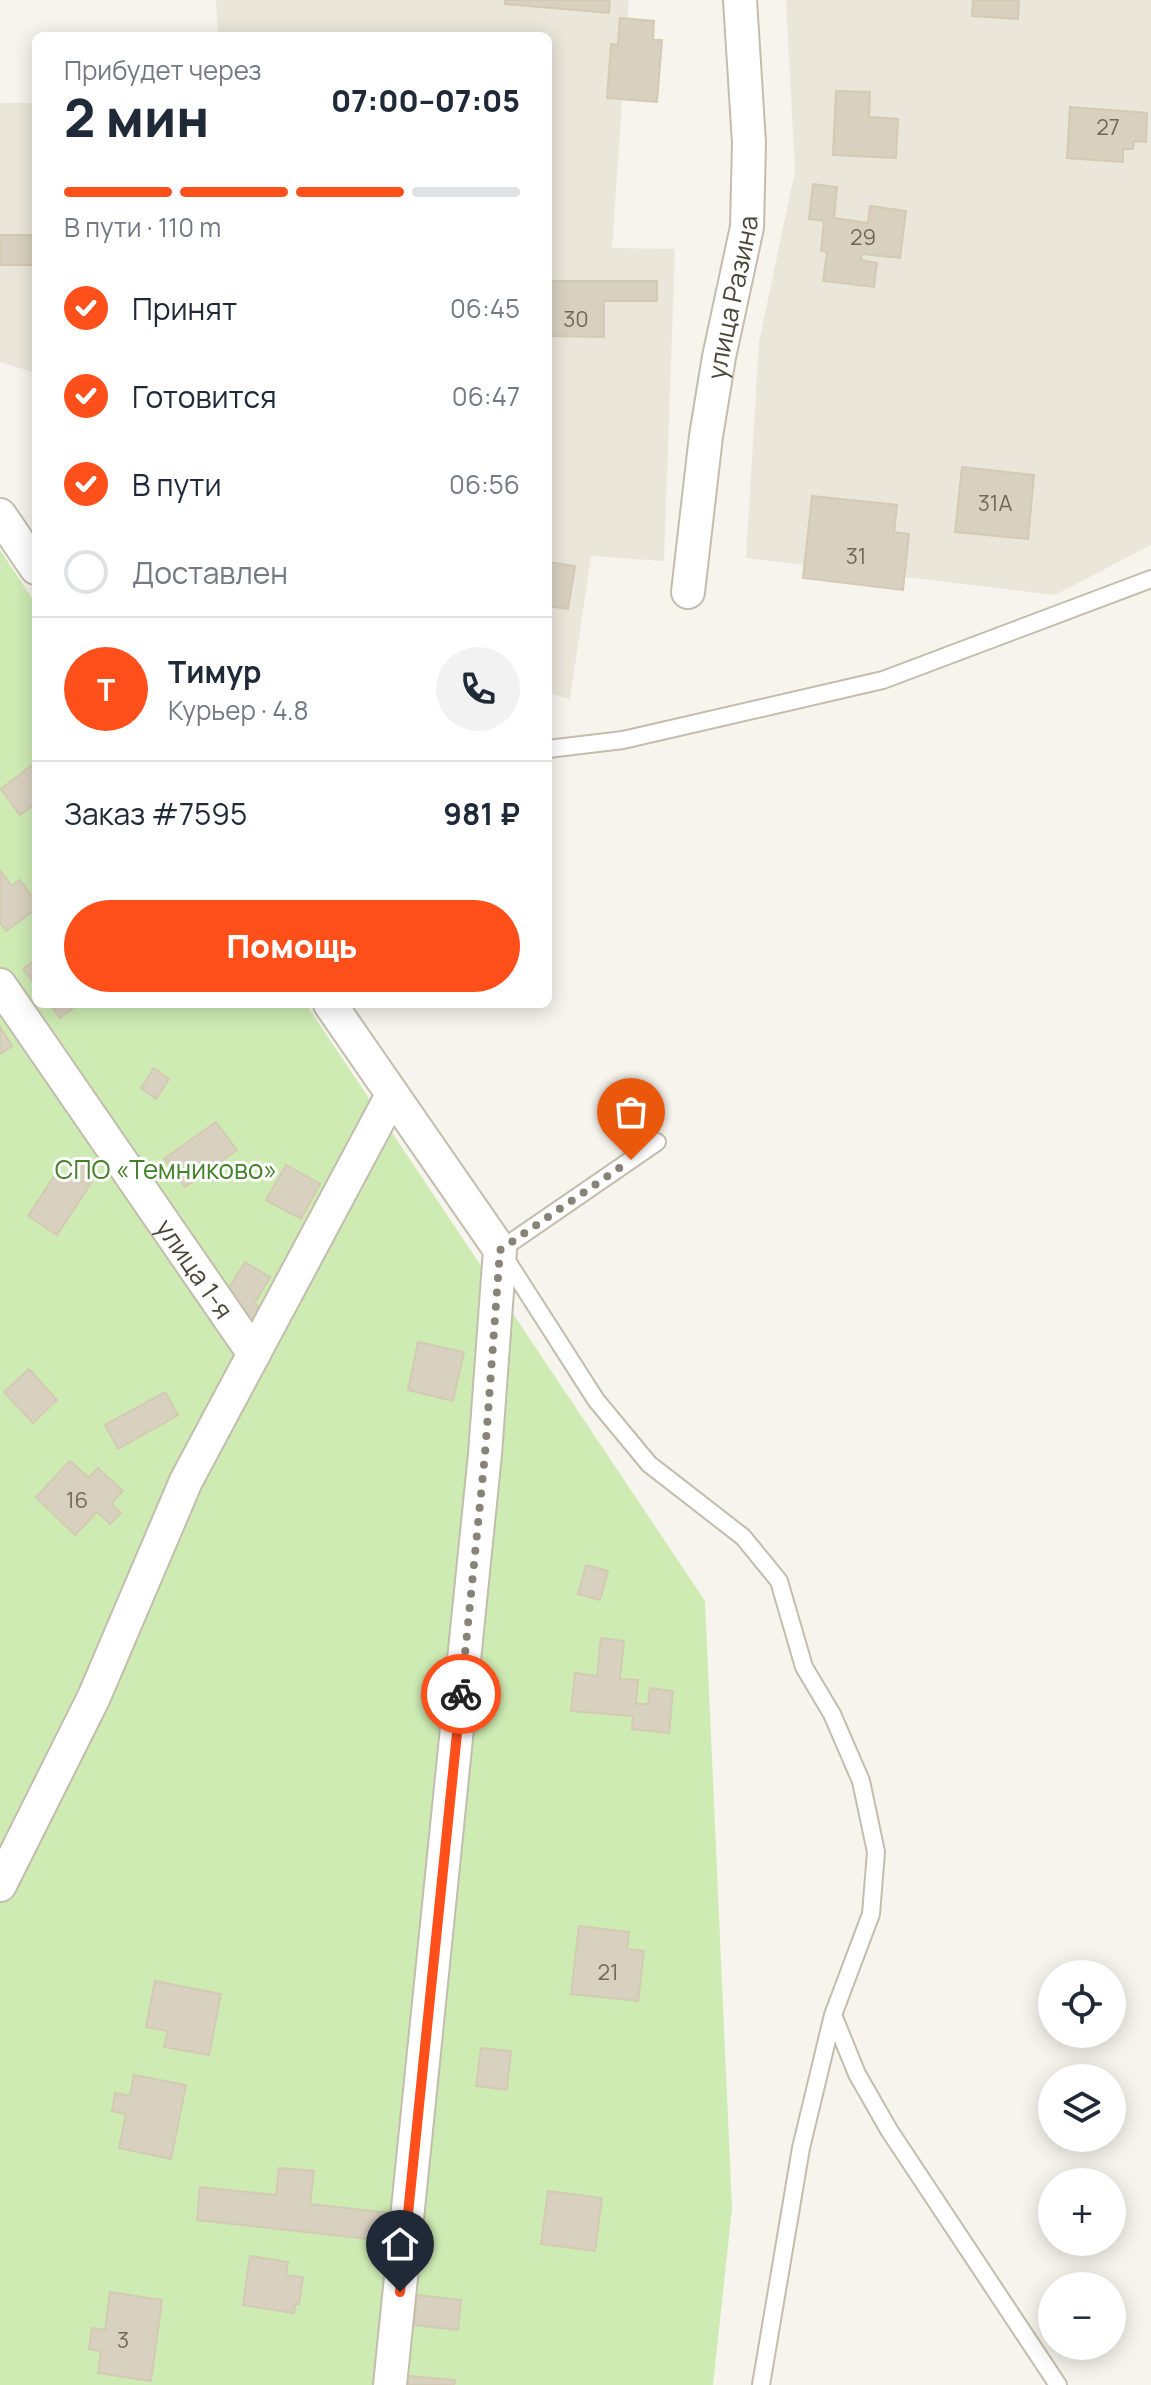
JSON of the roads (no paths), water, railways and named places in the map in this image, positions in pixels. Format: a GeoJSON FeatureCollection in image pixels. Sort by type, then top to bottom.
{"type":"FeatureCollection","features":[{"type":"Feature","properties":{"kind":"street","name":"улица Разина"},"geometry":{"type":"LineString","coordinates":[[688,592],[706,436],[719,357],[747,227],[749,143],[740,0]]}},
{"type":"Feature","properties":{"kind":"street"},"geometry":{"type":"LineString","coordinates":[[0,515],[32,562]]}},
{"type":"Feature","properties":{"kind":"street","name":"улица 1-я"},"geometry":{"type":"LineString","coordinates":[[0,985],[254,1354]]}},
{"type":"Feature","properties":{"kind":"street"},"geometry":{"type":"LineString","coordinates":[[333,1008],[500,1250],[485,1454],[390,2385]]}},
{"type":"Feature","properties":{"kind":"street"},"geometry":{"type":"LineString","coordinates":[[0,1885],[94,1697],[186,1481],[392,1095]]}},
{"type":"Feature","properties":{"kind":"lane"},"geometry":{"type":"LineString","coordinates":[[552,749],[623,740],[883,680],[1151,579]]}},
{"type":"Feature","properties":{"kind":"lane"},"geometry":{"type":"LineString","coordinates":[[657,1142],[500,1250],[596,1400],[622,1432],[649,1464],[743,1537],[779,1581],[804,1667],[832,1714],[861,1781],[876,1852],[871,1914],[833,2015],[801,2148],[761,2385]]}},
{"type":"Feature","properties":{"kind":"lane"},"geometry":{"type":"LineString","coordinates":[[833,2015],[857,2074],[889,2130],[1058,2385]]}},
{"type":"Feature","properties":{"kind":"park label","name":"СПО «Темниково»"},"geometry":{"type":"Point","coordinates":[166,1169]}}]}
